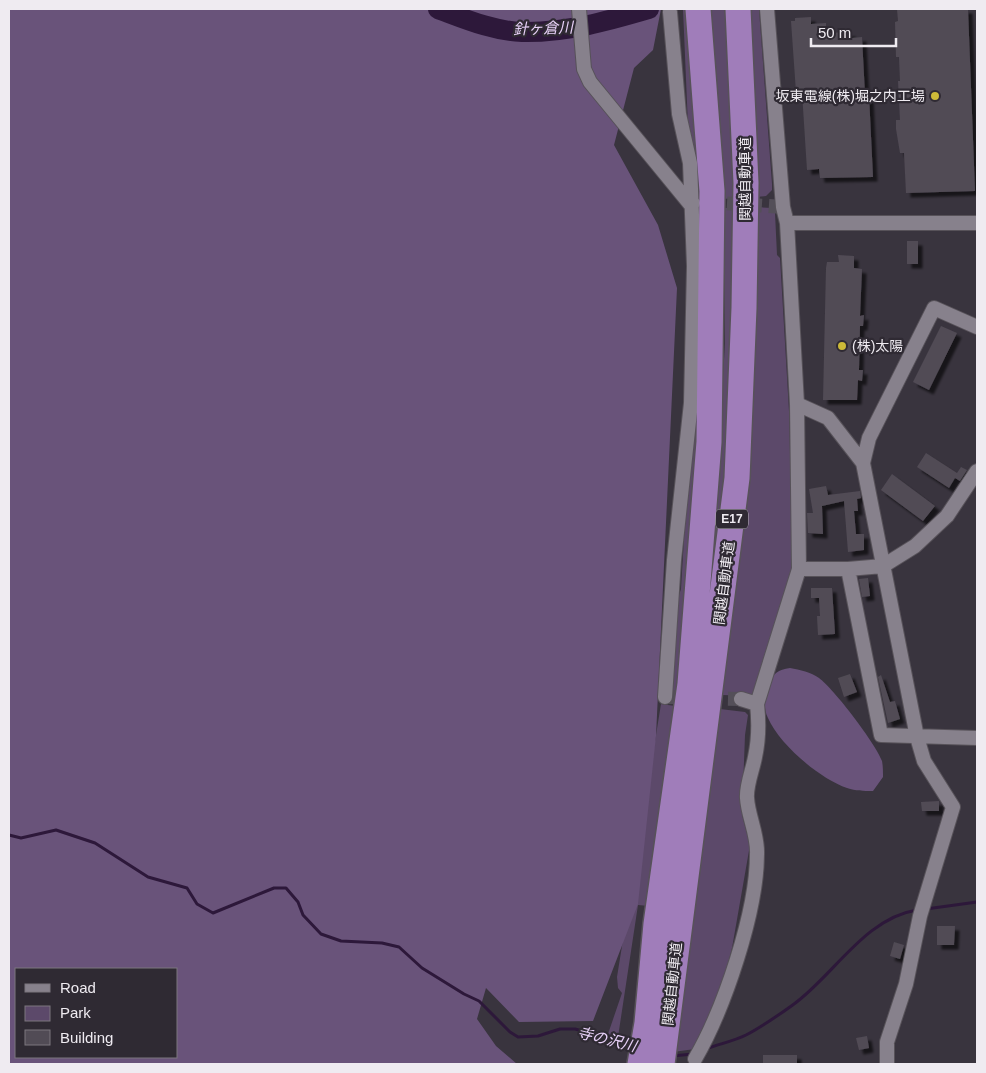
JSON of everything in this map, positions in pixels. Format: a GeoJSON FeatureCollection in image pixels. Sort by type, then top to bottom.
{"type":"FeatureCollection","features":[{"type":"Feature","properties":{"kind":"highway","name":"関越自動車道"},"geometry":{"type":"LineString","coordinates":[[662,1064],[657,1024],[656,924],[690,684],[709,442],[712,191],[698,9]]}},
{"type":"Feature","properties":{"kind":"highway","name":"関越自動車道"},"geometry":{"type":"LineString","coordinates":[[640,1064],[657,1024],[676,943],[711,692],[737,478],[744,308],[746,183],[738,9]]}},
{"type":"Feature","properties":{"kind":"street"},"geometry":{"type":"LineString","coordinates":[[579,9],[584,69],[590,82],[697,203]]}},
{"type":"Feature","properties":{"kind":"street"},"geometry":{"type":"LineString","coordinates":[[696,1058],[704,1043],[746,930],[755,887],[758,852],[747,796],[758,734],[757,704],[799,570],[797,404],[787,223],[783,207],[768,9]]}},
{"type":"Feature","properties":{"kind":"street"},"geometry":{"type":"LineString","coordinates":[[665,697],[674,560],[691,403],[697,203],[679,114],[670,12]]}},
{"type":"Feature","properties":{"kind":"street"},"geometry":{"type":"LineString","coordinates":[[787,223],[977,223]]}},
{"type":"Feature","properties":{"kind":"street"},"geometry":{"type":"LineString","coordinates":[[887,1064],[888,1042],[906,984],[921,910],[953,807],[924,761],[917,737],[863,462],[869,438],[934,308],[977,327]]}},
{"type":"Feature","properties":{"kind":"street"},"geometry":{"type":"LineString","coordinates":[[797,404],[828,418],[863,462]]}},
{"type":"Feature","properties":{"kind":"street"},"geometry":{"type":"LineString","coordinates":[[799,570],[883,566],[915,546],[947,516],[977,471]]}},
{"type":"Feature","properties":{"kind":"street"},"geometry":{"type":"LineString","coordinates":[[848,569],[882,735],[977,738]]}},
{"type":"Feature","properties":{"kind":"street"},"geometry":{"type":"LineString","coordinates":[[741,699],[757,704]]}},
{"type":"Feature","properties":{"kind":"green space"},"geometry":{"type":"Polygon","coordinates":[[[683,9],[687,9],[701,199],[691,196],[683,9]]]}},
{"type":"Feature","properties":{"kind":"green space"},"geometry":{"type":"Polygon","coordinates":[[[708,9],[727,9],[735,198],[723,199],[708,9]]]}},
{"type":"Feature","properties":{"kind":"green space"},"geometry":{"type":"Polygon","coordinates":[[[748,9],[759,9],[772,184],[772,190],[766,196],[756,197],[748,9]]]}},
{"type":"Feature","properties":{"kind":"green space"},"geometry":{"type":"Polygon","coordinates":[[[756,207],[772,208],[775,213],[777,255],[780,258],[789,411],[791,573],[754,696],[722,695],[756,207]]]}},
{"type":"Feature","properties":{"kind":"green space"},"geometry":{"type":"Polygon","coordinates":[[[694,208],[702,209],[703,379],[690,581],[676,695],[667,694],[674,610],[681,589],[692,403],[694,208]]]}},
{"type":"Feature","properties":{"kind":"green space"},"geometry":{"type":"Polygon","coordinates":[[[724,208],[735,208],[729,413],[721,517],[710,593],[725,343],[724,208]]]}},
{"type":"Feature","properties":{"kind":"green space"},"geometry":{"type":"Polygon","coordinates":[[[661,704],[675,706],[649,906],[638,905],[618,1037],[608,1034],[622,993],[618,988],[617,977],[661,704]]]}},
{"type":"Feature","properties":{"kind":"green space"},"geometry":{"type":"Polygon","coordinates":[[[720,709],[745,712],[748,715],[745,735],[742,815],[750,845],[732,948],[719,999],[695,1049],[673,1052],[720,709]]]}},
{"type":"Feature","properties":{"kind":"shaded area"},"geometry":{"type":"Polygon","coordinates":[[[9,9],[661,9],[653,50],[634,68],[614,145],[658,225],[677,288],[656,736],[638,904],[593,1021],[519,1022],[486,988],[477,1019],[496,1046],[517,1064],[9,1064],[9,9]]]}},
{"type":"Feature","properties":{"kind":"shaded area"},"geometry":{"type":"Polygon","coordinates":[[[790,668],[812,674],[826,684],[872,742],[882,761],[883,771],[883,777],[873,791],[850,789],[825,777],[801,759],[773,728],[765,710],[767,689],[774,675],[779,671],[790,668]]]}},
{"type":"Feature","properties":{"kind":"building","name":"坂東電線(株)堀之内工場"},"geometry":{"type":"Polygon","coordinates":[[[897,9],[968,9],[975,191],[906,193],[904,153],[900,153],[896,129],[896,120],[900,120],[899,57],[896,57],[895,22],[898,21],[897,9]]]}},
{"type":"Feature","properties":{"kind":"building"},"geometry":{"type":"Polygon","coordinates":[[[811,17],[811,24],[826,23],[826,33],[851,32],[852,38],[862,37],[865,95],[869,95],[873,177],[820,178],[819,169],[807,170],[802,92],[796,92],[791,21],[795,21],[795,18],[811,17]]]}},
{"type":"Feature","properties":{"kind":"building"},"geometry":{"type":"Polygon","coordinates":[[[907,241],[918,241],[918,264],[907,264],[907,241]]]}},
{"type":"Feature","properties":{"kind":"building","name":"(株)太陽"},"geometry":{"type":"Polygon","coordinates":[[[838,255],[854,256],[854,268],[862,269],[860,316],[864,315],[863,326],[860,326],[859,370],[863,370],[862,381],[858,380],[857,400],[823,400],[826,268],[827,262],[839,262],[838,255]]]}},
{"type":"Feature","properties":{"kind":"building"},"geometry":{"type":"Polygon","coordinates":[[[941,326],[957,333],[929,390],[913,382],[941,326]]]}},
{"type":"Feature","properties":{"kind":"building"},"geometry":{"type":"Polygon","coordinates":[[[926,453],[957,473],[961,467],[967,470],[960,481],[955,478],[949,488],[917,467],[926,453]]]}},
{"type":"Feature","properties":{"kind":"building"},"geometry":{"type":"Polygon","coordinates":[[[892,474],[935,506],[923,521],[881,490],[892,474]]]}},
{"type":"Feature","properties":{"kind":"building"},"geometry":{"type":"Polygon","coordinates":[[[826,486],[828,495],[860,491],[861,498],[857,499],[858,511],[854,511],[856,534],[864,534],[864,550],[848,552],[844,501],[822,506],[823,534],[808,533],[807,513],[813,513],[809,489],[826,486]]]}},
{"type":"Feature","properties":{"kind":"building"},"geometry":{"type":"Polygon","coordinates":[[[868,578],[870,596],[862,597],[859,579],[868,578]]]}},
{"type":"Feature","properties":{"kind":"building"},"geometry":{"type":"Polygon","coordinates":[[[811,588],[832,588],[835,634],[818,635],[817,616],[820,616],[819,598],[811,598],[811,588]]]}},
{"type":"Feature","properties":{"kind":"building"},"geometry":{"type":"Polygon","coordinates":[[[850,674],[857,692],[844,697],[838,678],[850,674]]]}},
{"type":"Feature","properties":{"kind":"building"},"geometry":{"type":"Polygon","coordinates":[[[881,675],[890,702],[895,701],[900,719],[888,723],[878,677],[881,675]]]}},
{"type":"Feature","properties":{"kind":"building"},"geometry":{"type":"Polygon","coordinates":[[[939,801],[939,811],[922,811],[921,802],[939,801]]]}},
{"type":"Feature","properties":{"kind":"building"},"geometry":{"type":"Polygon","coordinates":[[[937,926],[955,926],[954,945],[937,945],[937,926]]]}},
{"type":"Feature","properties":{"kind":"building"},"geometry":{"type":"Polygon","coordinates":[[[894,942],[904,945],[900,959],[890,956],[894,942]]]}},
{"type":"Feature","properties":{"kind":"building"},"geometry":{"type":"Polygon","coordinates":[[[867,1036],[869,1048],[859,1050],[856,1038],[867,1036]]]}},
{"type":"Feature","properties":{"kind":"building"},"geometry":{"type":"Polygon","coordinates":[[[763,1055],[797,1055],[797,1064],[763,1064],[763,1055]]]}},
{"type":"Feature","properties":{"kind":"waterway","name":"針ヶ倉川"},"geometry":{"type":"LineString","coordinates":[[438,9],[490,27],[522,32],[555,31],[602,22],[649,9]]}},
{"type":"Feature","properties":{"kind":"waterway","name":"寺の沢川"},"geometry":{"type":"LineString","coordinates":[[9,835],[21,838],[56,830],[95,843],[148,877],[187,888],[197,904],[213,913],[274,888],[286,888],[298,902],[303,915],[321,934],[341,941],[382,943],[399,947],[422,968],[479,1001],[510,1032],[518,1037],[538,1036],[560,1029],[575,1029],[633,1044]]}},
{"type":"Feature","properties":{"kind":"waterway","name":"寺の沢川"},"geometry":{"type":"LineString","coordinates":[[926,909],[977,902]]}},
{"type":"Feature","properties":{"kind":"waterway","name":"寺の沢川"},"geometry":{"type":"LineString","coordinates":[[706,1049],[741,1037],[771,1020],[809,992],[851,949],[881,924],[898,915],[917,910]]}},
{"type":"Feature","properties":{"kind":"waterway","name":"寺の沢川"},"geometry":{"type":"LineString","coordinates":[[672,1056],[693,1054]]}},
{"type":"Feature","properties":{"kind":"tunnel"},"geometry":{"type":"LineString","coordinates":[[706,202],[783,207]]}},
{"type":"Feature","properties":{"kind":"tunnel"},"geometry":{"type":"LineString","coordinates":[[665,697],[741,699]]}},
{"type":"Feature","properties":{"kind":"place","name":"坂東電線(株)堀之内工場"},"geometry":{"type":"Point","coordinates":[935,96]}},
{"type":"Feature","properties":{"kind":"place","name":"(株)太陽"},"geometry":{"type":"Point","coordinates":[842,346]}}]}
